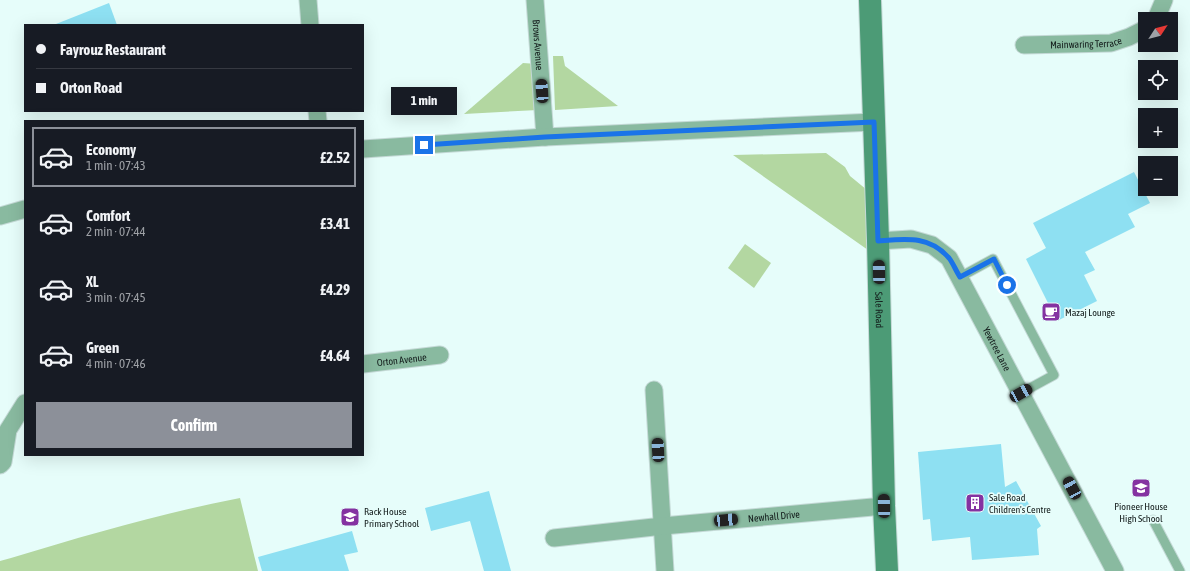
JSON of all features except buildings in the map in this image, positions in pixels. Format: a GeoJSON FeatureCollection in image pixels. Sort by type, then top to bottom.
{"type":"FeatureCollection","features":[{"type":"Feature","properties":{"kind":"main road","name":"Sale Road"},"geometry":{"type":"LineString","coordinates":[[870,0],[887,571]]}},
{"type":"Feature","properties":{"kind":"street"},"geometry":{"type":"LineString","coordinates":[[308,0],[310,24]]}},
{"type":"Feature","properties":{"kind":"street","name":"Brows Avenue"},"geometry":{"type":"LineString","coordinates":[[535,0],[545,137]]}},
{"type":"Feature","properties":{"kind":"street"},"geometry":{"type":"LineString","coordinates":[[1159,12],[1164,0]]}},
{"type":"Feature","properties":{"kind":"street","name":"Mainwaring Terrace"},"geometry":{"type":"LineString","coordinates":[[1024,45],[1111,43],[1138,32]]}},
{"type":"Feature","properties":{"kind":"street"},"geometry":{"type":"LineString","coordinates":[[364,149],[545,137],[874,122]]}},
{"type":"Feature","properties":{"kind":"street"},"geometry":{"type":"LineString","coordinates":[[0,216],[24,212]]}},
{"type":"Feature","properties":{"kind":"street","name":"Yewtree Lane"},"geometry":{"type":"LineString","coordinates":[[878,241],[912,239],[932,245],[949,258],[1116,571]]}},
{"type":"Feature","properties":{"kind":"street","name":"Orton Avenue"},"geometry":{"type":"LineString","coordinates":[[364,364],[440,355]]}},
{"type":"Feature","properties":{"kind":"street"},"geometry":{"type":"LineString","coordinates":[[654,390],[665,571]]}},
{"type":"Feature","properties":{"kind":"street"},"geometry":{"type":"LineString","coordinates":[[0,465],[3,462],[8,430],[24,405]]}},
{"type":"Feature","properties":{"kind":"street","name":"Newhall Drive"},"geometry":{"type":"LineString","coordinates":[[554,538],[663,526],[884,506]]}},
{"type":"Feature","properties":{"kind":"lane"},"geometry":{"type":"LineString","coordinates":[[960,277],[994,259],[1054,375],[1021,393]]}},
{"type":"Feature","properties":{"kind":"lane"},"geometry":{"type":"LineString","coordinates":[[1153,520],[1180,571]]}},
{"type":"Feature","properties":{"kind":"green space"},"geometry":{"type":"Polygon","coordinates":[[[553,56],[563,56],[565,66],[618,106],[555,110],[553,56]]]}},
{"type":"Feature","properties":{"kind":"green space"},"geometry":{"type":"Polygon","coordinates":[[[523,63],[537,64],[538,110],[464,114],[523,63]]]}},
{"type":"Feature","properties":{"kind":"green space"},"geometry":{"type":"Polygon","coordinates":[[[826,153],[845,167],[850,176],[867,190],[868,250],[733,155],[826,153]]]}},
{"type":"Feature","properties":{"kind":"green space"},"geometry":{"type":"Polygon","coordinates":[[[745,244],[771,263],[754,288],[728,268],[745,244]]]}},
{"type":"Feature","properties":{"kind":"green space"},"geometry":{"type":"Polygon","coordinates":[[[240,498],[258,571],[0,571],[0,561],[182,510],[240,498]]]}},
{"type":"Feature","properties":{"kind":"place","name":"Mazaj Lounge"},"geometry":{"type":"Point","coordinates":[1051,312]}},
{"type":"Feature","properties":{"kind":"place","name":"Pioneer House High School"},"geometry":{"type":"Point","coordinates":[1141,488]}},
{"type":"Feature","properties":{"kind":"place","name":"Sale Road Children's Centre"},"geometry":{"type":"Point","coordinates":[975,503]}},
{"type":"Feature","properties":{"kind":"place","name":"Rack House Primary School"},"geometry":{"type":"Point","coordinates":[350,517]}},
{"type":"Feature","properties":{"kind":"route"},"geometry":{"type":"LineString","coordinates":[[424,145],[545,137],[874,122],[878,241],[912,239],[932,245],[949,258],[960,277],[994,259],[1007,285]]}}]}
